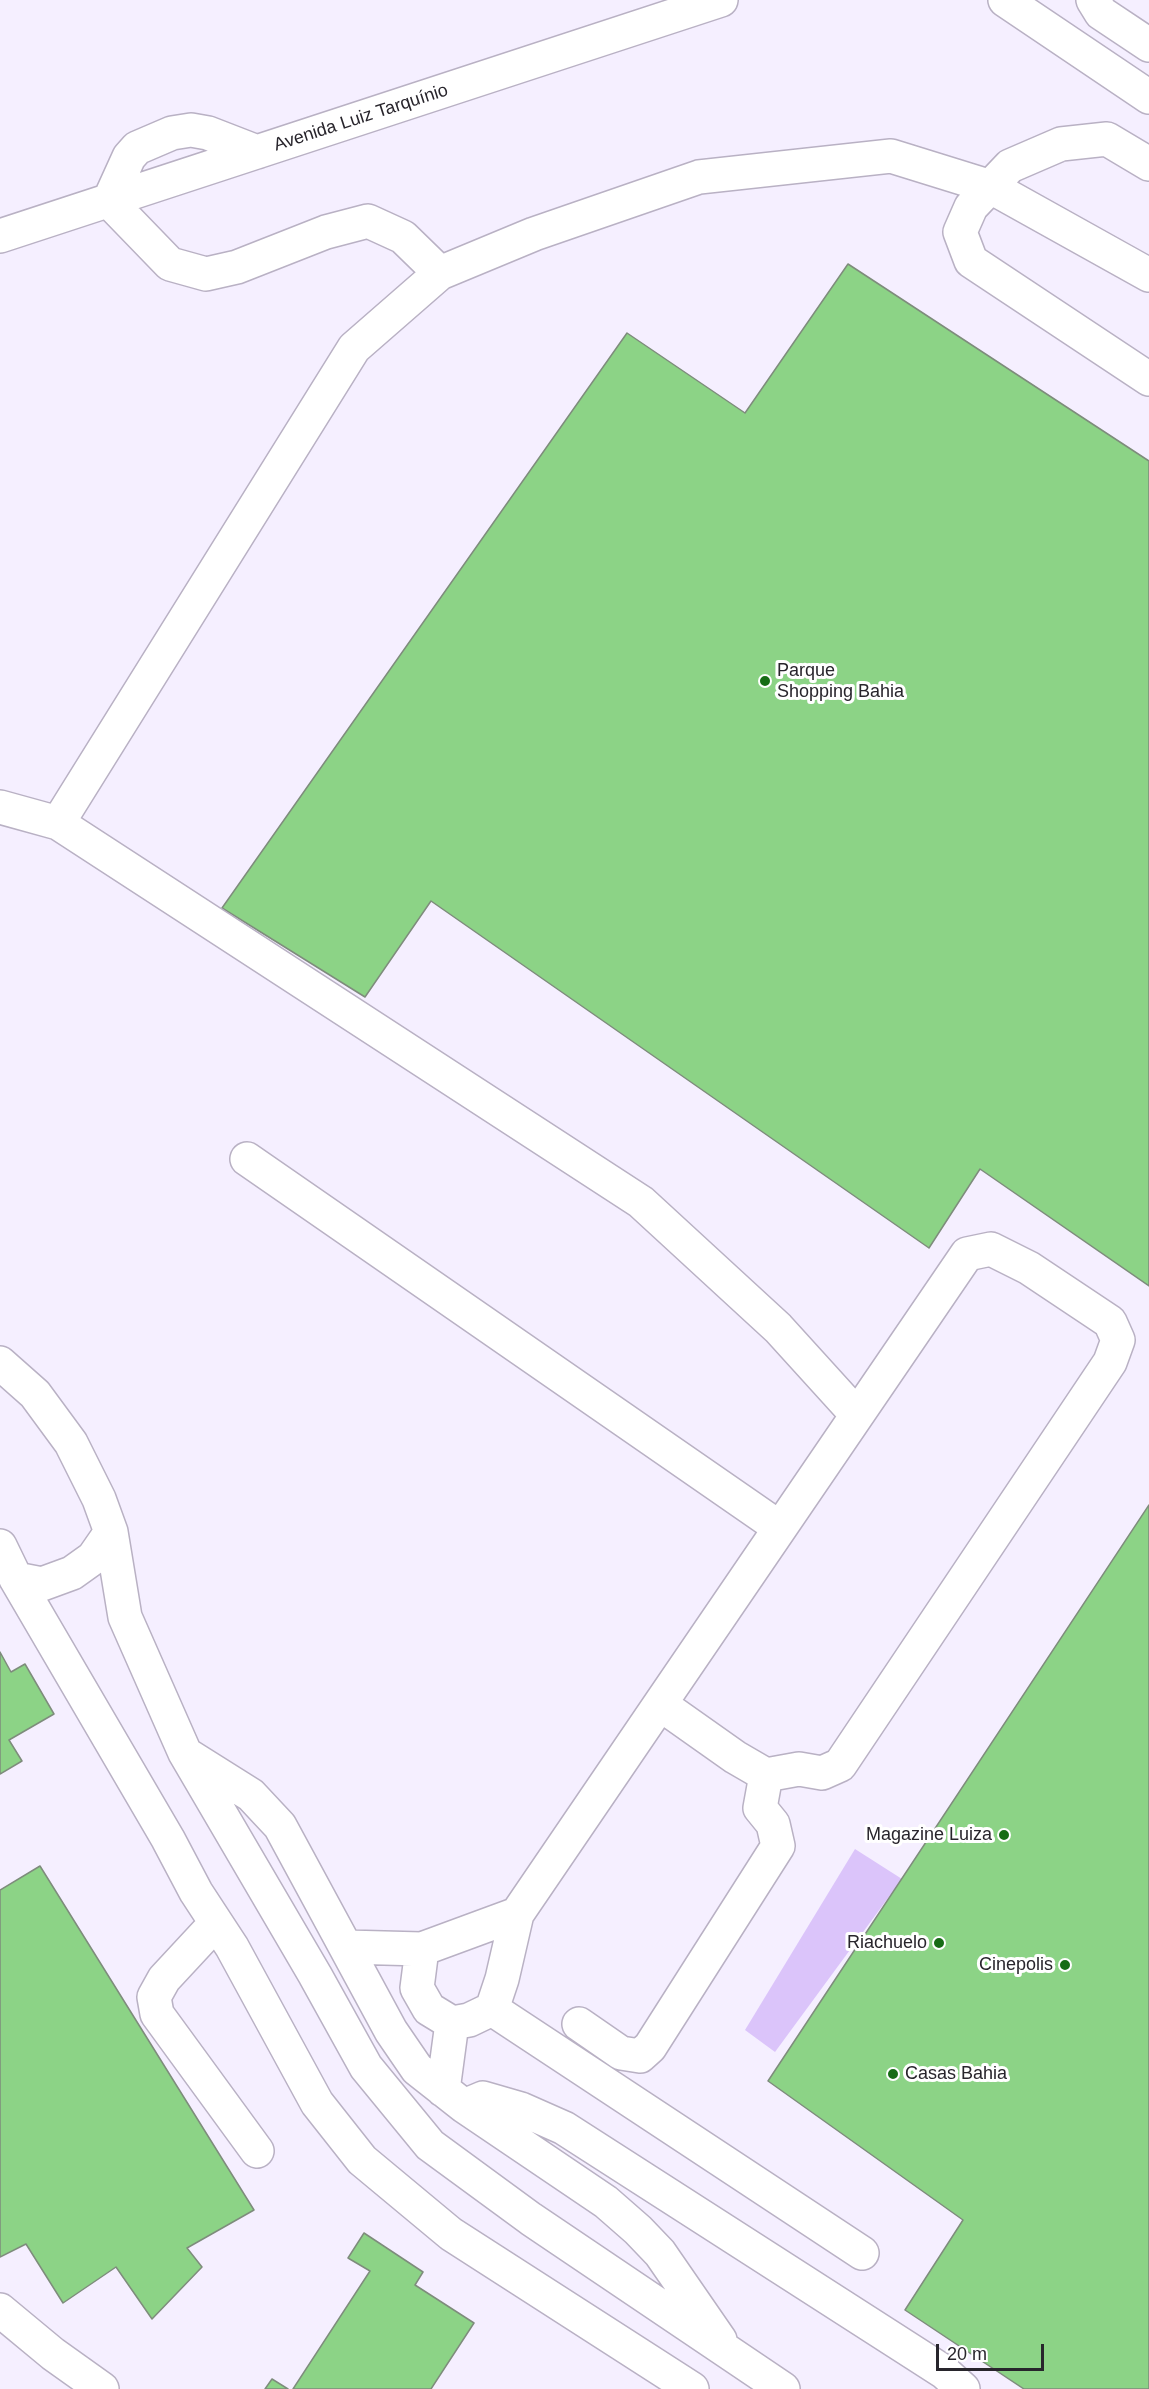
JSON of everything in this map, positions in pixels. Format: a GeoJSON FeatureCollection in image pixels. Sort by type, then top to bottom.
{"type":"FeatureCollection","features":[{"type":"Feature","properties":{"kind":"street","name":"Avenida Luiz Tarquínio"},"geometry":{"type":"LineString","coordinates":[[0,236],[721,0]]}},
{"type":"Feature","properties":{"kind":"street"},"geometry":{"type":"LineString","coordinates":[[1005,0],[1149,97]]}},
{"type":"Feature","properties":{"kind":"street"},"geometry":{"type":"LineString","coordinates":[[1093,0],[1101,13],[1149,45]]}},
{"type":"Feature","properties":{"kind":"street"},"geometry":{"type":"LineString","coordinates":[[257,152],[208,133],[191,130],[172,133],[137,148],[129,157],[109,201],[170,264],[206,274],[237,267],[326,232],[368,220],[403,237],[440,273]]}},
{"type":"Feature","properties":{"kind":"street"},"geometry":{"type":"LineString","coordinates":[[1149,164],[1107,139],[1061,144],[1010,166],[971,207],[960,232],[971,261],[1149,379]]}},
{"type":"Feature","properties":{"kind":"street"},"geometry":{"type":"LineString","coordinates":[[58,823],[354,348],[440,273],[534,234],[699,177],[891,156],[991,187],[1149,275]]}},
{"type":"Feature","properties":{"kind":"street"},"geometry":{"type":"LineString","coordinates":[[0,807],[58,823],[641,1202],[778,1328],[857,1415]]}},
{"type":"Feature","properties":{"kind":"street"},"geometry":{"type":"LineString","coordinates":[[247,1159],[780,1528]]}},
{"type":"Feature","properties":{"kind":"street"},"geometry":{"type":"LineString","coordinates":[[422,1949],[417,1988],[429,2009],[452,2023],[469,2020],[492,2008],[502,1979],[517,1914],[660,1704],[857,1415],[967,1254],[991,1249],[1029,1268],[1110,1322],[1118,1341],[1110,1362],[840,1766],[822,1773],[799,1769],[766,1775],[735,1757],[660,1704]]}},
{"type":"Feature","properties":{"kind":"street"},"geometry":{"type":"LineString","coordinates":[[0,1364],[35,1394],[71,1443],[99,1499],[111,1532],[126,1617],[185,1754],[315,1975],[366,2067],[430,2145],[531,2219],[783,2389]]}},
{"type":"Feature","properties":{"kind":"street"},"geometry":{"type":"LineString","coordinates":[[0,1391],[35,1394]]}},
{"type":"Feature","properties":{"kind":"street"},"geometry":{"type":"LineString","coordinates":[[16,1579],[42,1584],[72,1573],[93,1558],[111,1532]]}},
{"type":"Feature","properties":{"kind":"street"},"geometry":{"type":"LineString","coordinates":[[0,1545],[16,1579],[232,1947],[317,2103],[362,2160],[451,2234],[692,2389]]}},
{"type":"Feature","properties":{"kind":"street"},"geometry":{"type":"LineString","coordinates":[[185,1754],[251,1795],[280,1826],[392,2031],[417,2068],[453,2098],[606,2202],[638,2230],[660,2253],[729,2354]]}},
{"type":"Feature","properties":{"kind":"street"},"geometry":{"type":"LineString","coordinates":[[579,2024],[621,2053],[640,2056],[650,2047],[778,1846],[773,1824],[760,1808],[766,1775]]}},
{"type":"Feature","properties":{"kind":"street"},"geometry":{"type":"LineString","coordinates":[[346,1947],[422,1949],[517,1914]]}},
{"type":"Feature","properties":{"kind":"street"},"geometry":{"type":"LineString","coordinates":[[216,1923],[164,1979],[154,1997],[157,2014],[257,2151]]}},
{"type":"Feature","properties":{"kind":"street"},"geometry":{"type":"LineString","coordinates":[[492,2008],[862,2253]]}},
{"type":"Feature","properties":{"kind":"street"},"geometry":{"type":"LineString","coordinates":[[452,2023],[453,2098]]}},
{"type":"Feature","properties":{"kind":"street"},"geometry":{"type":"LineString","coordinates":[[453,2098],[483,2098],[521,2109],[564,2128],[944,2372],[963,2389]]}},
{"type":"Feature","properties":{"kind":"street"},"geometry":{"type":"LineString","coordinates":[[0,2310],[53,2354],[102,2389]]}},
{"type":"Feature","properties":{"kind":"shaded area"},"geometry":{"type":"Polygon","coordinates":[[[855,1849],[902,1879],[775,2052],[745,2030],[855,1849]]]}},
{"type":"Feature","properties":{"kind":"building","name":"Parque Shopping Bahia"},"geometry":{"type":"Polygon","coordinates":[[[848,264],[1149,461],[1149,1286],[980,1169],[929,1248],[431,901],[365,997],[222,908],[627,333],[745,413],[848,264]]]}},
{"type":"Feature","properties":{"kind":"building"},"geometry":{"type":"Polygon","coordinates":[[[1149,1505],[1149,2389],[1024,2389],[905,2310],[963,2220],[768,2081],[1149,1505]]]}},
{"type":"Feature","properties":{"kind":"building"},"geometry":{"type":"Polygon","coordinates":[[[0,1652],[11,1672],[25,1664],[54,1714],[9,1740],[22,1761],[0,1774],[0,1652]]]}},
{"type":"Feature","properties":{"kind":"building"},"geometry":{"type":"Polygon","coordinates":[[[40,1866],[254,2210],[187,2248],[202,2267],[152,2319],[116,2267],[63,2303],[26,2244],[0,2257],[0,1890],[40,1866]]]}},
{"type":"Feature","properties":{"kind":"building"},"geometry":{"type":"Polygon","coordinates":[[[364,2233],[423,2272],[415,2285],[474,2323],[431,2389],[293,2389],[370,2271],[348,2258],[364,2233]]]}},
{"type":"Feature","properties":{"kind":"building"},"geometry":{"type":"Polygon","coordinates":[[[272,2379],[288,2389],[265,2389],[272,2379]]]}},
{"type":"Feature","properties":{"kind":"place","name":"Parque Shopping Bahia"},"geometry":{"type":"Point","coordinates":[765,681]}},
{"type":"Feature","properties":{"kind":"place","name":"Magazine Luiza"},"geometry":{"type":"Point","coordinates":[1004,1835]}},
{"type":"Feature","properties":{"kind":"place","name":"Riachuelo"},"geometry":{"type":"Point","coordinates":[939,1943]}},
{"type":"Feature","properties":{"kind":"place","name":"Cinepolis"},"geometry":{"type":"Point","coordinates":[1065,1965]}},
{"type":"Feature","properties":{"kind":"place","name":"Casas Bahia"},"geometry":{"type":"Point","coordinates":[893,2074]}}]}
